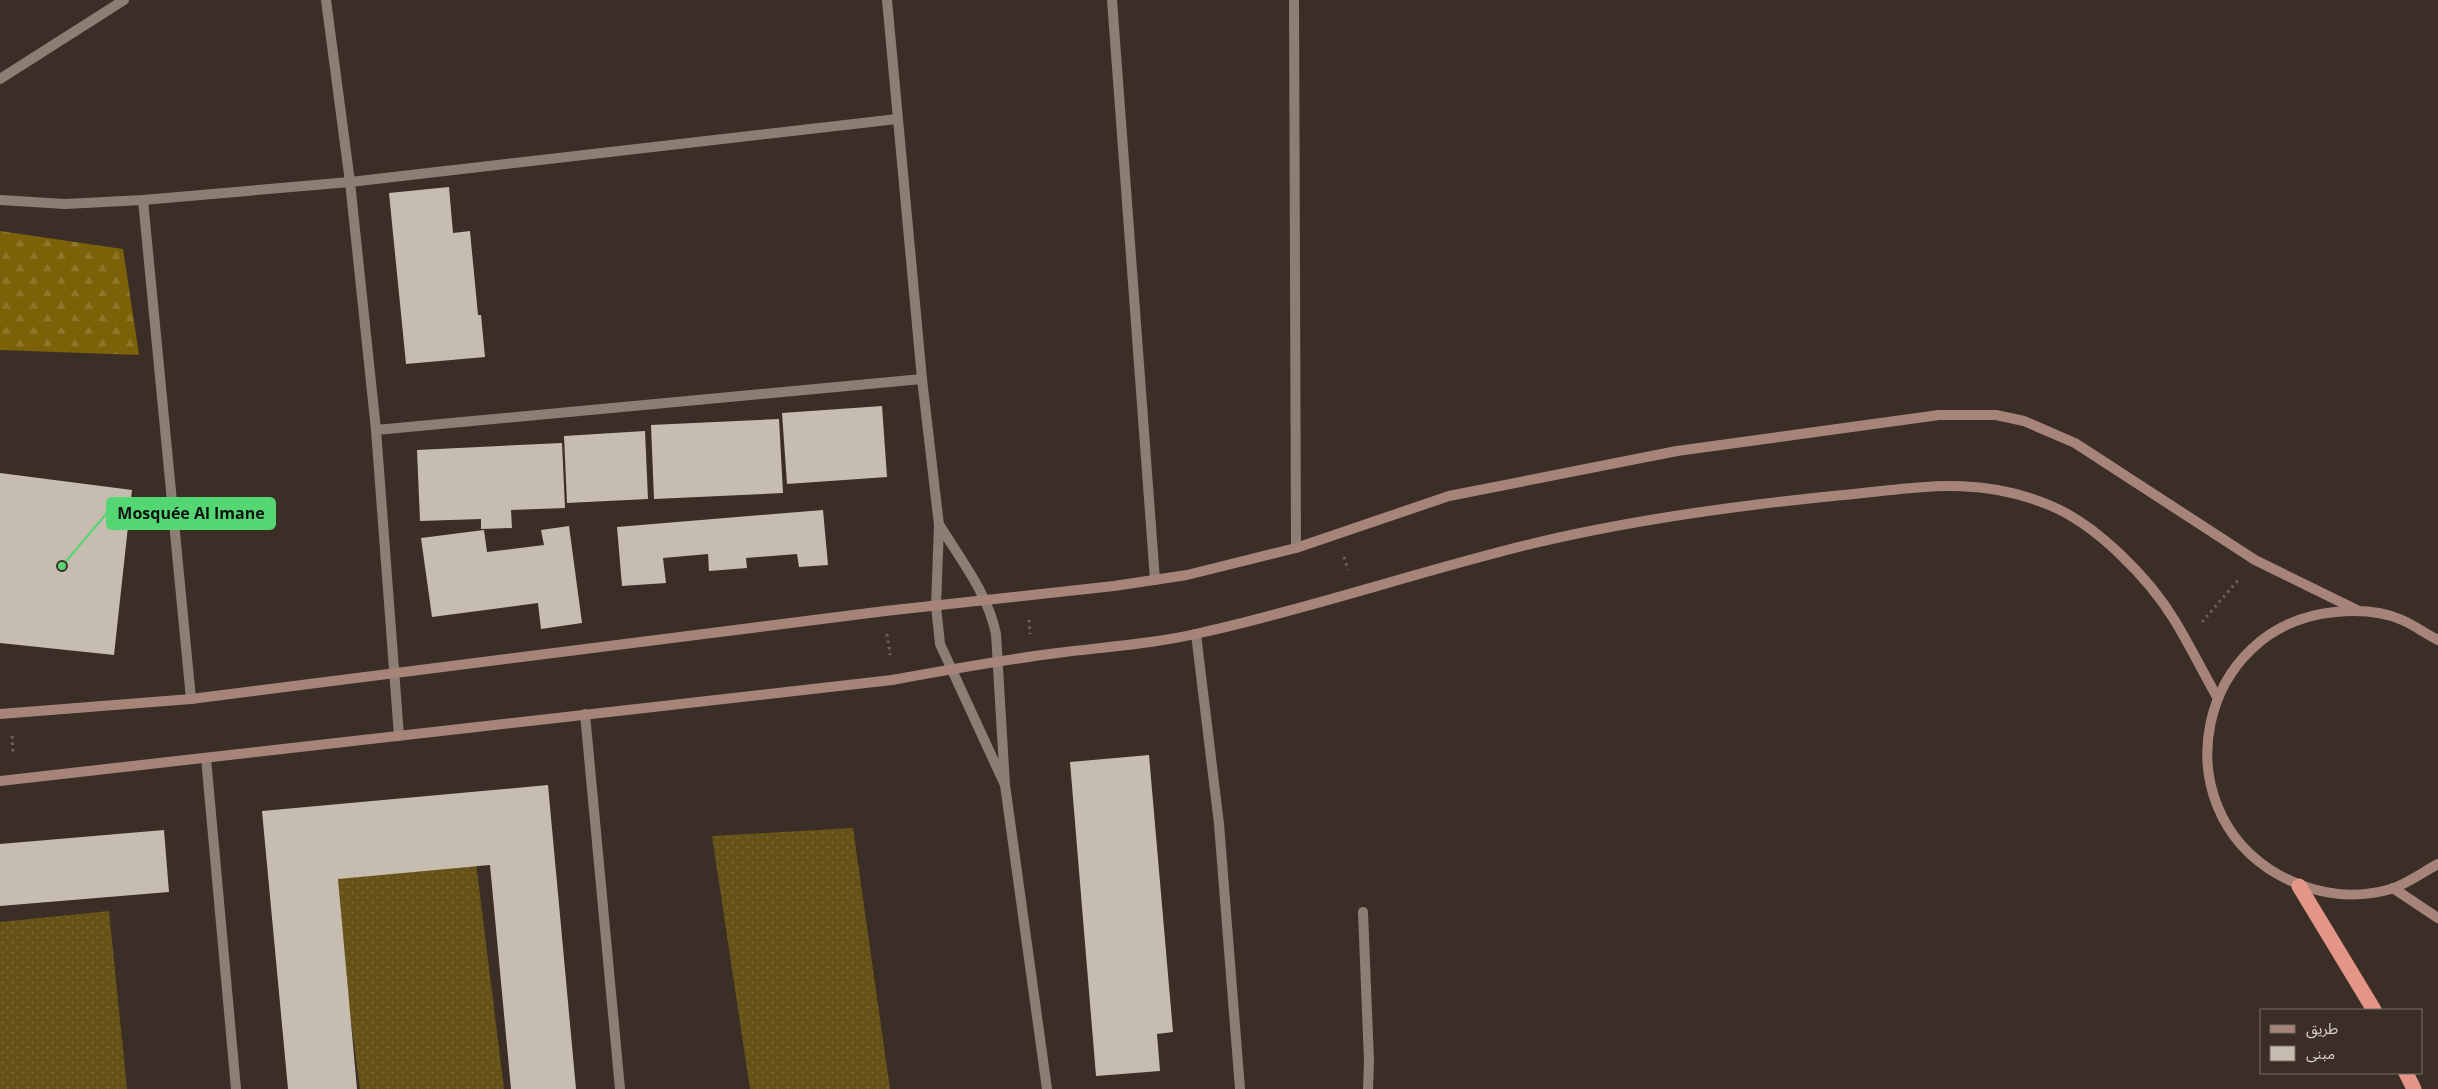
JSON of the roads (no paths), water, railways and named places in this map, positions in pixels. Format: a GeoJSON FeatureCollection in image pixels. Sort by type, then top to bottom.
{"type":"FeatureCollection","features":[{"type":"Feature","properties":{"kind":"highway"},"geometry":{"type":"LineString","coordinates":[[2299,886],[2373,1009]]}},
{"type":"Feature","properties":{"kind":"highway"},"geometry":{"type":"LineString","coordinates":[[2406,1074],[2414,1089]]}},
{"type":"Feature","properties":{"kind":"street"},"geometry":{"type":"LineString","coordinates":[[0,79],[124,0]]}},
{"type":"Feature","properties":{"kind":"street"},"geometry":{"type":"LineString","coordinates":[[326,0],[350,182],[376,430],[399,736]]}},
{"type":"Feature","properties":{"kind":"street"},"geometry":{"type":"LineString","coordinates":[[886,0],[922,379],[939,525],[936,606],[940,644],[1005,786]]}},
{"type":"Feature","properties":{"kind":"street"},"geometry":{"type":"LineString","coordinates":[[1112,0],[1154,580]]}},
{"type":"Feature","properties":{"kind":"street"},"geometry":{"type":"LineString","coordinates":[[1294,0],[1296,548]]}},
{"type":"Feature","properties":{"kind":"street"},"geometry":{"type":"LineString","coordinates":[[0,200],[65,204],[142,200],[350,182],[897,119]]}},
{"type":"Feature","properties":{"kind":"street"},"geometry":{"type":"LineString","coordinates":[[142,200],[191,699]]}},
{"type":"Feature","properties":{"kind":"street"},"geometry":{"type":"LineString","coordinates":[[376,430],[922,379]]}},
{"type":"Feature","properties":{"kind":"street"},"geometry":{"type":"LineString","coordinates":[[0,714],[191,699],[885,611],[1154,580],[1215,569],[1296,548],[1449,496],[1677,451],[1939,414],[1968,413],[1996,415],[2024,421],[2075,443],[2255,560],[2357,610],[2401,619],[2438,640]]}},
{"type":"Feature","properties":{"kind":"street"},"geometry":{"type":"LineString","coordinates":[[0,781],[892,680],[1031,657],[1196,634],[1354,594],[1445,566],[1536,543],[1626,524],[1809,498],[1956,484],[1985,486],[2020,494],[2053,506],[2084,524],[2118,552],[2148,584],[2175,620],[2217,697]]}},
{"type":"Feature","properties":{"kind":"street"},"geometry":{"type":"LineString","coordinates":[[939,525],[986,600],[994,625],[1005,786],[1047,1089]]}},
{"type":"Feature","properties":{"kind":"street"},"geometry":{"type":"LineString","coordinates":[[2357,610],[2313,614],[2273,632],[2240,660],[2217,697],[2206,742],[2211,787],[2229,830],[2259,864],[2299,886],[2330,894],[2362,894],[2393,888],[2438,864]]}},
{"type":"Feature","properties":{"kind":"street"},"geometry":{"type":"LineString","coordinates":[[1196,634],[1219,824],[1240,1089]]}},
{"type":"Feature","properties":{"kind":"street"},"geometry":{"type":"LineString","coordinates":[[584,714],[620,1089]]}},
{"type":"Feature","properties":{"kind":"street"},"geometry":{"type":"LineString","coordinates":[[206,758],[236,1089]]}},
{"type":"Feature","properties":{"kind":"street"},"geometry":{"type":"LineString","coordinates":[[2393,888],[2438,918]]}},
{"type":"Feature","properties":{"kind":"street"},"geometry":{"type":"LineString","coordinates":[[1363,912],[1369,1061],[1368,1089]]}},
{"type":"Feature","properties":{"kind":"place","name":"Mosquée Al Imane"},"geometry":{"type":"Point","coordinates":[62,566]}}]}
